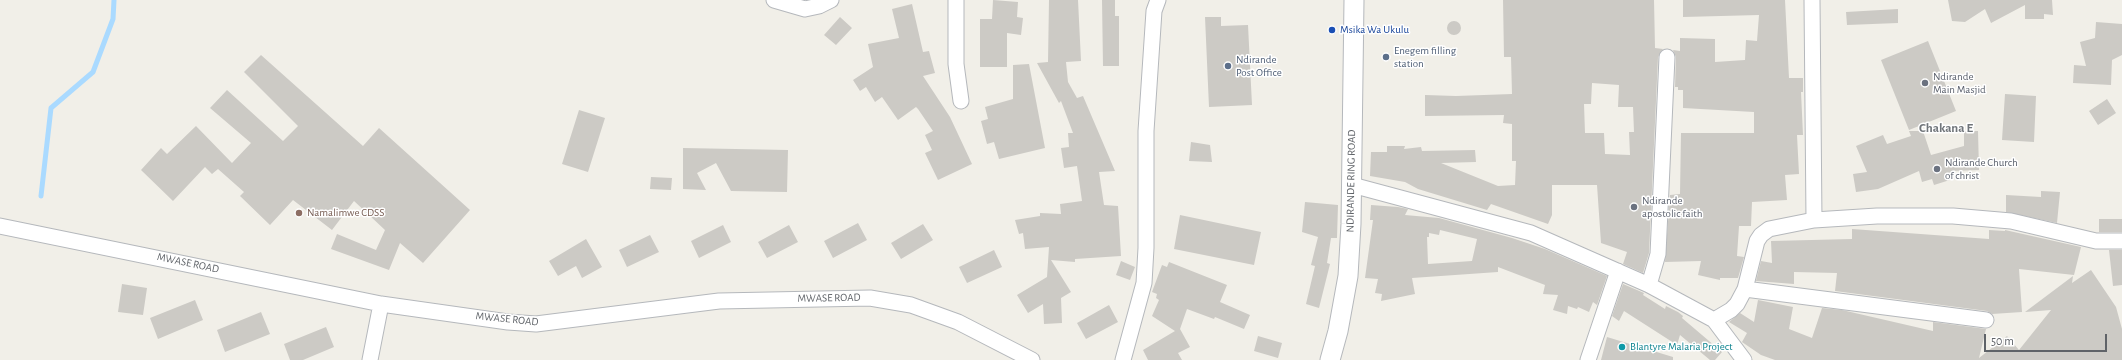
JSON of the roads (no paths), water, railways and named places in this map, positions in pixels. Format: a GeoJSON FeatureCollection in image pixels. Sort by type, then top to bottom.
{"type":"FeatureCollection","features":[{"type":"Feature","properties":{"kind":"street"},"geometry":{"type":"LineString","coordinates":[[774,0],[805,9],[819,6],[831,0]]}},
{"type":"Feature","properties":{"kind":"street"},"geometry":{"type":"LineString","coordinates":[[956,0],[956,64],[961,101]]}},
{"type":"Feature","properties":{"kind":"street"},"geometry":{"type":"LineString","coordinates":[[1123,360],[1144,283],[1146,248],[1146,131],[1154,11],[1158,0]]}},
{"type":"Feature","properties":{"kind":"street","name":"NDIRANDE RING ROAD"},"geometry":{"type":"LineString","coordinates":[[1330,360],[1338,331],[1348,276],[1352,186],[1354,0]]}},
{"type":"Feature","properties":{"kind":"street"},"geometry":{"type":"LineString","coordinates":[[1812,0],[1814,220]]}},
{"type":"Feature","properties":{"kind":"street"},"geometry":{"type":"LineString","coordinates":[[1649,285],[1658,254],[1667,57]]}},
{"type":"Feature","properties":{"kind":"street"},"geometry":{"type":"LineString","coordinates":[[1352,186],[1532,233],[1618,271],[1649,285],[1714,320],[1744,360]]}},
{"type":"Feature","properties":{"kind":"street"},"geometry":{"type":"LineString","coordinates":[[1714,320],[1731,310],[1737,304],[1745,289],[1757,241],[1761,235],[1769,229],[1814,220],[1877,216],[1953,216],[2011,221],[2096,241],[2122,241]]}},
{"type":"Feature","properties":{"kind":"street","name":"MWASE ROAD"},"geometry":{"type":"LineString","coordinates":[[0,226],[68,238],[381,304],[508,322],[536,324],[718,301],[870,298],[911,305],[958,322],[1032,360]]}},
{"type":"Feature","properties":{"kind":"street"},"geometry":{"type":"LineString","coordinates":[[1588,360],[1618,271]]}},
{"type":"Feature","properties":{"kind":"street"},"geometry":{"type":"LineString","coordinates":[[1745,289],[1986,320]]}},
{"type":"Feature","properties":{"kind":"street"},"geometry":{"type":"LineString","coordinates":[[370,360],[381,304]]}},
{"type":"Feature","properties":{"kind":"waterway"},"geometry":{"type":"LineString","coordinates":[[41,196],[51,108],[93,72],[113,19],[114,0]]}},
{"type":"Feature","properties":{"kind":"place","name":"Msika Wa Ukulu"},"geometry":{"type":"Point","coordinates":[1332,30]}},
{"type":"Feature","properties":{"kind":"place","name":"Enegem filling station"},"geometry":{"type":"Point","coordinates":[1386,57]}},
{"type":"Feature","properties":{"kind":"place","name":"Ndirande Post Office"},"geometry":{"type":"Point","coordinates":[1228,66]}},
{"type":"Feature","properties":{"kind":"place","name":"Ndirande Main Masjid"},"geometry":{"type":"Point","coordinates":[1925,83]}},
{"type":"Feature","properties":{"kind":"place","name":"Ndirande Church of christ"},"geometry":{"type":"Point","coordinates":[1937,169]}},
{"type":"Feature","properties":{"kind":"place","name":"Ndirande apostolic faith"},"geometry":{"type":"Point","coordinates":[1634,207]}},
{"type":"Feature","properties":{"kind":"place","name":"Namalimwe CDSS"},"geometry":{"type":"Point","coordinates":[299,213]}},
{"type":"Feature","properties":{"kind":"place","name":"Blantyre Malaria Project"},"geometry":{"type":"Point","coordinates":[1622,347]}},
{"type":"Feature","properties":{"kind":"district","name":"Chakana E"},"geometry":{"type":"Point","coordinates":[1946,128]}}]}
